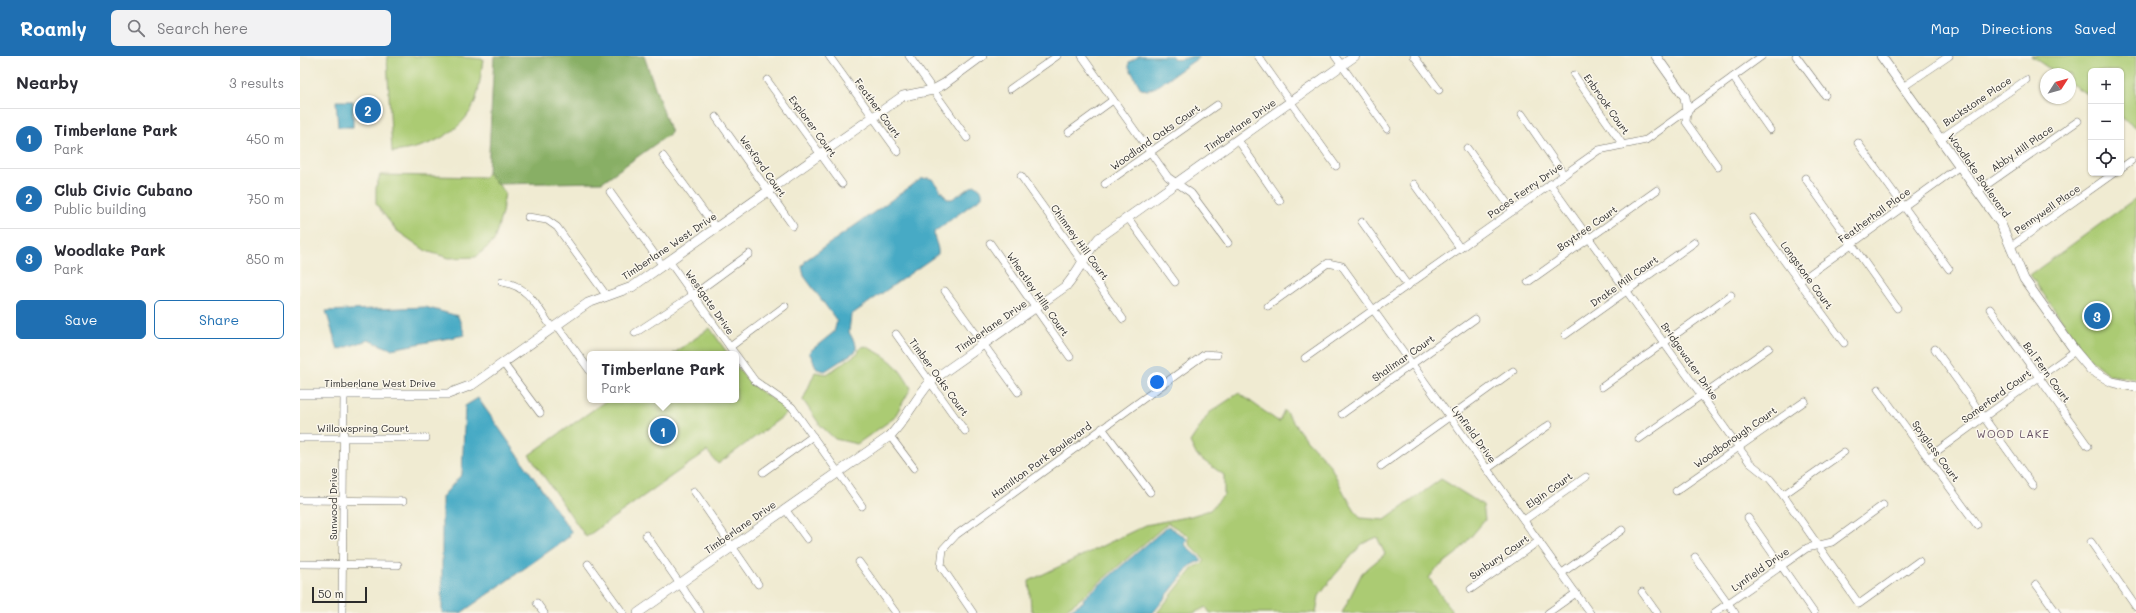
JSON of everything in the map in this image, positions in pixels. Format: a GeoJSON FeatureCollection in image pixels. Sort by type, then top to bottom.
{"type":"FeatureCollection","features":[{"type":"Feature","properties":{"kind":"street","name":"Feather Court"},"geometry":{"type":"LineString","coordinates":[[829,56],[898,152]]}},
{"type":"Feature","properties":{"kind":"street"},"geometry":{"type":"LineString","coordinates":[[909,56],[967,138]]}},
{"type":"Feature","properties":{"kind":"street","name":"Timberlane West Drive"},"geometry":{"type":"LineString","coordinates":[[300,394],[448,394],[472,385],[588,303],[632,287],[903,96],[933,90],[944,84],[982,56]]}},
{"type":"Feature","properties":{"kind":"street"},"geometry":{"type":"LineString","coordinates":[[1010,89],[1057,56]]}},
{"type":"Feature","properties":{"kind":"street"},"geometry":{"type":"LineString","coordinates":[[1082,56],[1168,177],[1178,182],[1191,193],[1228,243]]}},
{"type":"Feature","properties":{"kind":"street"},"geometry":{"type":"LineString","coordinates":[[1258,56],[1336,166]]}},
{"type":"Feature","properties":{"kind":"street"},"geometry":{"type":"LineString","coordinates":[[1335,56],[1387,129]]}},
{"type":"Feature","properties":{"kind":"street","name":"Timberlane Drive"},"geometry":{"type":"LineString","coordinates":[[638,613],[890,436],[904,421],[919,395],[930,382],[1066,286],[1099,238],[1355,56]]}},
{"type":"Feature","properties":{"kind":"street"},"geometry":{"type":"LineString","coordinates":[[1414,56],[1439,90]]}},
{"type":"Feature","properties":{"kind":"street"},"geometry":{"type":"LineString","coordinates":[[1656,56],[1685,97],[1687,111],[1686,122],[1718,167]]}},
{"type":"Feature","properties":{"kind":"street","name":"Paces Ferry Drive"},"geometry":{"type":"LineString","coordinates":[[1305,358],[1599,150],[1646,140],[1762,56]]}},
{"type":"Feature","properties":{"kind":"street"},"geometry":{"type":"LineString","coordinates":[[1796,56],[1825,95]]}},
{"type":"Feature","properties":{"kind":"street","name":"Woodlake Boulevard"},"geometry":{"type":"LineString","coordinates":[[1881,56],[2001,224],[2024,279],[2075,351],[2091,370],[2112,382],[2136,387]]}},
{"type":"Feature","properties":{"kind":"street"},"geometry":{"type":"LineString","coordinates":[[1903,87],[1948,56]]}},
{"type":"Feature","properties":{"kind":"street","name":"Enbrook Court"},"geometry":{"type":"LineString","coordinates":[[1574,75],[1623,145]]}},
{"type":"Feature","properties":{"kind":"street"},"geometry":{"type":"LineString","coordinates":[[1733,77],[1770,130]]}},
{"type":"Feature","properties":{"kind":"street","name":"Explorer Court"},"geometry":{"type":"LineString","coordinates":[[767,80],[842,184]]}},
{"type":"Feature","properties":{"kind":"street","name":"Buckstone Place"},"geometry":{"type":"LineString","coordinates":[[1940,139],[2026,80]]}},
{"type":"Feature","properties":{"kind":"street"},"geometry":{"type":"LineString","coordinates":[[1069,132],[1113,100]]}},
{"type":"Feature","properties":{"kind":"street","name":"Woodland Oaks Court"},"geometry":{"type":"LineString","coordinates":[[1105,184],[1216,105]]}},
{"type":"Feature","properties":{"kind":"street"},"geometry":{"type":"LineString","coordinates":[[1522,114],[1564,175]]}},
{"type":"Feature","properties":{"kind":"street","name":"Wexford Court"},"geometry":{"type":"LineString","coordinates":[[716,117],[793,226]]}},
{"type":"Feature","properties":{"kind":"street","name":"Abby Hill Place"},"geometry":{"type":"LineString","coordinates":[[1978,191],[2078,121]]}},
{"type":"Feature","properties":{"kind":"street"},"geometry":{"type":"LineString","coordinates":[[1238,140],[1280,201]]}},
{"type":"Feature","properties":{"kind":"street"},"geometry":{"type":"LineString","coordinates":[[1858,143],[1949,269]]}},
{"type":"Feature","properties":{"kind":"street"},"geometry":{"type":"LineString","coordinates":[[1467,148],[1513,211]]}},
{"type":"Feature","properties":{"kind":"street"},"geometry":{"type":"LineString","coordinates":[[663,156],[716,228]]}},
{"type":"Feature","properties":{"kind":"street"},"geometry":{"type":"LineString","coordinates":[[2124,166],[2131,161]]}},
{"type":"Feature","properties":{"kind":"street","name":"Featherhall Place"},"geometry":{"type":"LineString","coordinates":[[1800,281],[1960,166]]}},
{"type":"Feature","properties":{"kind":"street","name":"Chimney Hill Court"},"geometry":{"type":"LineString","coordinates":[[1021,176],[1123,319]]}},
{"type":"Feature","properties":{"kind":"street","name":"Pennywell Place"},"geometry":{"type":"LineString","coordinates":[[2010,246],[2110,176]]}},
{"type":"Feature","properties":{"kind":"street"},"geometry":{"type":"LineString","coordinates":[[1805,178],[1897,308]]}},
{"type":"Feature","properties":{"kind":"street"},"geometry":{"type":"LineString","coordinates":[[1414,184],[1460,248]]}},
{"type":"Feature","properties":{"kind":"street","name":"Bridgewater Drive"},"geometry":{"type":"LineString","coordinates":[[1550,184],[1750,463],[1770,479],[1859,604],[1919,561]]}},
{"type":"Feature","properties":{"kind":"street","name":"Baytree Court"},"geometry":{"type":"LineString","coordinates":[[1528,282],[1657,190]]}},
{"type":"Feature","properties":{"kind":"street","name":"Westgate Drive"},"geometry":{"type":"LineString","coordinates":[[610,192],[666,264],[693,295],[733,351]]}},
{"type":"Feature","properties":{"kind":"street"},"geometry":{"type":"LineString","coordinates":[[528,217],[547,220],[557,227],[606,296]]}},
{"type":"Feature","properties":{"kind":"street"},"geometry":{"type":"LineString","coordinates":[[1128,218],[1175,282]]}},
{"type":"Feature","properties":{"kind":"street","name":"Longstone Court"},"geometry":{"type":"LineString","coordinates":[[1753,218],[1844,343]]}},
{"type":"Feature","properties":{"kind":"street"},"geometry":{"type":"LineString","coordinates":[[1362,222],[1408,286]]}},
{"type":"Feature","properties":{"kind":"street","name":"Drake Mill Court"},"geometry":{"type":"LineString","coordinates":[[1565,335],[1695,242]]}},
{"type":"Feature","properties":{"kind":"street","name":"Wheatley Hills Court"},"geometry":{"type":"LineString","coordinates":[[990,243],[1070,357]]}},
{"type":"Feature","properties":{"kind":"street"},"geometry":{"type":"LineString","coordinates":[[635,333],[693,295],[749,254]]}},
{"type":"Feature","properties":{"kind":"street","name":"Lynfield Drive"},"geometry":{"type":"LineString","coordinates":[[1268,306],[1328,264],[1342,266],[1590,613]]}},
{"type":"Feature","properties":{"kind":"street"},"geometry":{"type":"LineString","coordinates":[[502,282],[514,284],[524,290],[587,367]]}},
{"type":"Feature","properties":{"kind":"street"},"geometry":{"type":"LineString","coordinates":[[944,290],[1018,392]]}},
{"type":"Feature","properties":{"kind":"street"},"geometry":{"type":"LineString","coordinates":[[1602,387],[1731,295]]}},
{"type":"Feature","properties":{"kind":"street"},"geometry":{"type":"LineString","coordinates":[[730,347],[785,306]]}},
{"type":"Feature","properties":{"kind":"street","name":"Bal Fern Court"},"geometry":{"type":"LineString","coordinates":[[1990,309],[2088,446]]}},
{"type":"Feature","properties":{"kind":"street","name":"Shalimar Court"},"geometry":{"type":"LineString","coordinates":[[1342,414],[1475,319]]}},
{"type":"Feature","properties":{"kind":"street","name":"Timber Oaks Court"},"geometry":{"type":"LineString","coordinates":[[896,334],[966,431]]}},
{"type":"Feature","properties":{"kind":"street"},"geometry":{"type":"LineString","coordinates":[[1639,439],[1769,348]]}},
{"type":"Feature","properties":{"kind":"street"},"geometry":{"type":"LineString","coordinates":[[1935,349],[2033,486]]}},
{"type":"Feature","properties":{"kind":"street","name":"Somerford Court"},"geometry":{"type":"LineString","coordinates":[[1928,457],[2075,351]]}},
{"type":"Feature","properties":{"kind":"street","name":"Hamilton Park Boulevard"},"geometry":{"type":"LineString","coordinates":[[973,613],[941,566],[943,549],[956,535],[1205,354],[1217,355]]}},
{"type":"Feature","properties":{"kind":"street","name":"Westgate Drive"},"geometry":{"type":"LineString","coordinates":[[739,358],[755,381],[792,407],[862,506]]}},
{"type":"Feature","properties":{"kind":"street"},"geometry":{"type":"LineString","coordinates":[[503,363],[540,413]]}},
{"type":"Feature","properties":{"kind":"street"},"geometry":{"type":"LineString","coordinates":[[1381,466],[1513,372]]}},
{"type":"Feature","properties":{"kind":"street","name":"Spyglass Court"},"geometry":{"type":"LineString","coordinates":[[1878,389],[1977,525]]}},
{"type":"Feature","properties":{"kind":"street","name":"Sunwood Drive"},"geometry":{"type":"LineString","coordinates":[[342,613],[344,395]]}},
{"type":"Feature","properties":{"kind":"street","name":"Woodborough Court"},"geometry":{"type":"LineString","coordinates":[[1676,491],[1805,401]]}},
{"type":"Feature","properties":{"kind":"street"},"geometry":{"type":"LineString","coordinates":[[1487,469],[1549,425]]}},
{"type":"Feature","properties":{"kind":"street"},"geometry":{"type":"LineString","coordinates":[[1102,428],[1150,492]]}},
{"type":"Feature","properties":{"kind":"street"},"geometry":{"type":"LineString","coordinates":[[763,472],[813,436]]}},
{"type":"Feature","properties":{"kind":"street"},"geometry":{"type":"LineString","coordinates":[[890,436],[914,468]]}},
{"type":"Feature","properties":{"kind":"street","name":"Willowspring Court"},"geometry":{"type":"LineString","coordinates":[[300,438],[426,438]]}},
{"type":"Feature","properties":{"kind":"street"},"geometry":{"type":"LineString","coordinates":[[1782,495],[1844,452]]}},
{"type":"Feature","properties":{"kind":"street","name":"Elgin Court"},"geometry":{"type":"LineString","coordinates":[[1524,520],[1586,476]]}},
{"type":"Feature","properties":{"kind":"street"},"geometry":{"type":"LineString","coordinates":[[694,491],[758,584]]}},
{"type":"Feature","properties":{"kind":"street"},"geometry":{"type":"LineString","coordinates":[[300,500],[403,501]]}},
{"type":"Feature","properties":{"kind":"street","name":"Lynfield Drive"},"geometry":{"type":"LineString","coordinates":[[1714,613],[1807,548],[1832,542],[1883,505]]}},
{"type":"Feature","properties":{"kind":"street"},"geometry":{"type":"LineString","coordinates":[[785,509],[807,539]]}},
{"type":"Feature","properties":{"kind":"street"},"geometry":{"type":"LineString","coordinates":[[1748,518],[1814,613]]}},
{"type":"Feature","properties":{"kind":"street"},"geometry":{"type":"LineString","coordinates":[[1562,573],[1622,530]]}},
{"type":"Feature","properties":{"kind":"street"},"geometry":{"type":"LineString","coordinates":[[646,535],[700,613]]}},
{"type":"Feature","properties":{"kind":"street","name":"Sunbury Court"},"geometry":{"type":"LineString","coordinates":[[1471,589],[1539,541]]}},
{"type":"Feature","properties":{"kind":"street"},"geometry":{"type":"LineString","coordinates":[[2091,542],[2136,606]]}},
{"type":"Feature","properties":{"kind":"street"},"geometry":{"type":"LineString","coordinates":[[1696,557],[1735,613]]}},
{"type":"Feature","properties":{"kind":"street"},"geometry":{"type":"LineString","coordinates":[[859,562],[896,613]]}},
{"type":"Feature","properties":{"kind":"street"},"geometry":{"type":"LineString","coordinates":[[300,564],[398,565]]}},
{"type":"Feature","properties":{"kind":"street"},"geometry":{"type":"LineString","coordinates":[[588,564],[623,613]]}},
{"type":"Feature","properties":{"kind":"street"},"geometry":{"type":"LineString","coordinates":[[2036,584],[2057,613]]}},
{"type":"Feature","properties":{"kind":"street"},"geometry":{"type":"LineString","coordinates":[[1642,592],[1657,613]]}},
{"type":"Feature","properties":{"kind":"street"},"geometry":{"type":"LineString","coordinates":[[1548,613],[1576,593]]}},
{"type":"Feature","properties":{"kind":"street"},"geometry":{"type":"LineString","coordinates":[[537,603],[544,613]]}},
{"type":"Feature","properties":{"kind":"green space"},"geometry":{"type":"Polygon","coordinates":[[[387,56],[449,56],[483,59],[476,99],[462,122],[442,138],[417,147],[392,152],[387,56]]]}},
{"type":"Feature","properties":{"kind":"green space"},"geometry":{"type":"Polygon","coordinates":[[[494,56],[644,56],[671,133],[602,182],[497,184],[488,173],[494,56]]]}},
{"type":"Feature","properties":{"kind":"green space"},"geometry":{"type":"Polygon","coordinates":[[[2031,56],[2136,56],[2136,128],[2124,119],[2124,68],[2088,68],[2088,95],[2076,87],[2076,68],[2048,68],[2031,56]]]}},
{"type":"Feature","properties":{"kind":"green space"},"geometry":{"type":"Polygon","coordinates":[[[488,173],[505,192],[502,213],[494,241],[476,257],[449,258],[426,251],[396,230],[376,204],[376,188],[380,175],[484,177],[488,173]]]}},
{"type":"Feature","properties":{"kind":"green space"},"geometry":{"type":"Polygon","coordinates":[[[2136,198],[2136,379],[2109,375],[2088,357],[2030,275],[2136,198]]]}},
{"type":"Feature","properties":{"kind":"green space"},"geometry":{"type":"Polygon","coordinates":[[[710,328],[726,351],[677,351],[710,328]]]}},
{"type":"Feature","properties":{"kind":"green space"},"geometry":{"type":"Polygon","coordinates":[[[865,346],[881,354],[892,362],[911,388],[894,418],[857,444],[835,439],[820,425],[803,400],[815,372],[827,374],[858,353],[860,348],[865,346]]]}},
{"type":"Feature","properties":{"kind":"green space"},"geometry":{"type":"Polygon","coordinates":[[[739,369],[753,385],[779,403],[789,412],[718,464],[707,451],[586,537],[529,455],[603,403],[739,403],[739,369]]]}},
{"type":"Feature","properties":{"kind":"green space"},"geometry":{"type":"Polygon","coordinates":[[[1239,393],[1279,422],[1284,410],[1304,437],[1330,465],[1344,493],[1360,518],[1385,520],[1441,479],[1483,505],[1485,520],[1457,553],[1436,569],[1429,578],[1453,613],[1342,613],[1362,573],[1385,554],[1377,537],[1362,544],[1334,576],[1319,596],[1316,613],[1210,613],[1206,607],[1194,613],[1157,613],[1193,568],[1203,563],[1205,560],[1189,544],[1189,536],[1168,523],[1079,600],[1061,613],[1034,613],[1031,609],[1029,581],[1146,525],[1191,516],[1210,510],[1224,495],[1224,475],[1197,456],[1190,442],[1209,413],[1239,393]]]}},
{"type":"Feature","properties":{"kind":"water"},"geometry":{"type":"Polygon","coordinates":[[[1139,56],[1172,56],[1174,59],[1183,59],[1197,56],[1198,58],[1156,87],[1148,90],[1141,89],[1129,67],[1129,62],[1139,56]]]}},
{"type":"Feature","properties":{"kind":"water"},"geometry":{"type":"Polygon","coordinates":[[[336,101],[353,101],[353,127],[338,127],[336,101]]]}},
{"type":"Feature","properties":{"kind":"water"},"geometry":{"type":"Polygon","coordinates":[[[921,179],[932,179],[947,199],[952,199],[974,185],[981,189],[982,197],[934,232],[938,254],[851,315],[849,332],[856,345],[856,351],[825,371],[817,369],[809,352],[834,332],[837,321],[804,276],[802,267],[806,260],[921,179]]]}},
{"type":"Feature","properties":{"kind":"water"},"geometry":{"type":"Polygon","coordinates":[[[425,307],[458,316],[465,335],[391,349],[368,340],[338,350],[326,311],[425,307]]]}},
{"type":"Feature","properties":{"kind":"water"},"geometry":{"type":"Polygon","coordinates":[[[478,398],[571,531],[569,537],[461,613],[442,613],[442,497],[462,474],[465,406],[478,398]]]}},
{"type":"Feature","properties":{"kind":"water"},"geometry":{"type":"Polygon","coordinates":[[[1168,526],[1187,539],[1185,545],[1202,560],[1191,565],[1153,613],[1065,613],[1084,601],[1083,599],[1168,526]]]}},
{"type":"Feature","properties":{"kind":"place","name":"Club Civic Cubano"},"geometry":{"type":"Point","coordinates":[368,110]}},
{"type":"Feature","properties":{"kind":"place","name":"Woodlake Park"},"geometry":{"type":"Point","coordinates":[2097,316]}},
{"type":"Feature","properties":{"kind":"place","name":"Timberlane Park"},"geometry":{"type":"Point","coordinates":[663,431]}},
{"type":"Feature","properties":{"kind":"district","name":"WOOD LAKE"},"geometry":{"type":"Point","coordinates":[2013,433]}}]}
